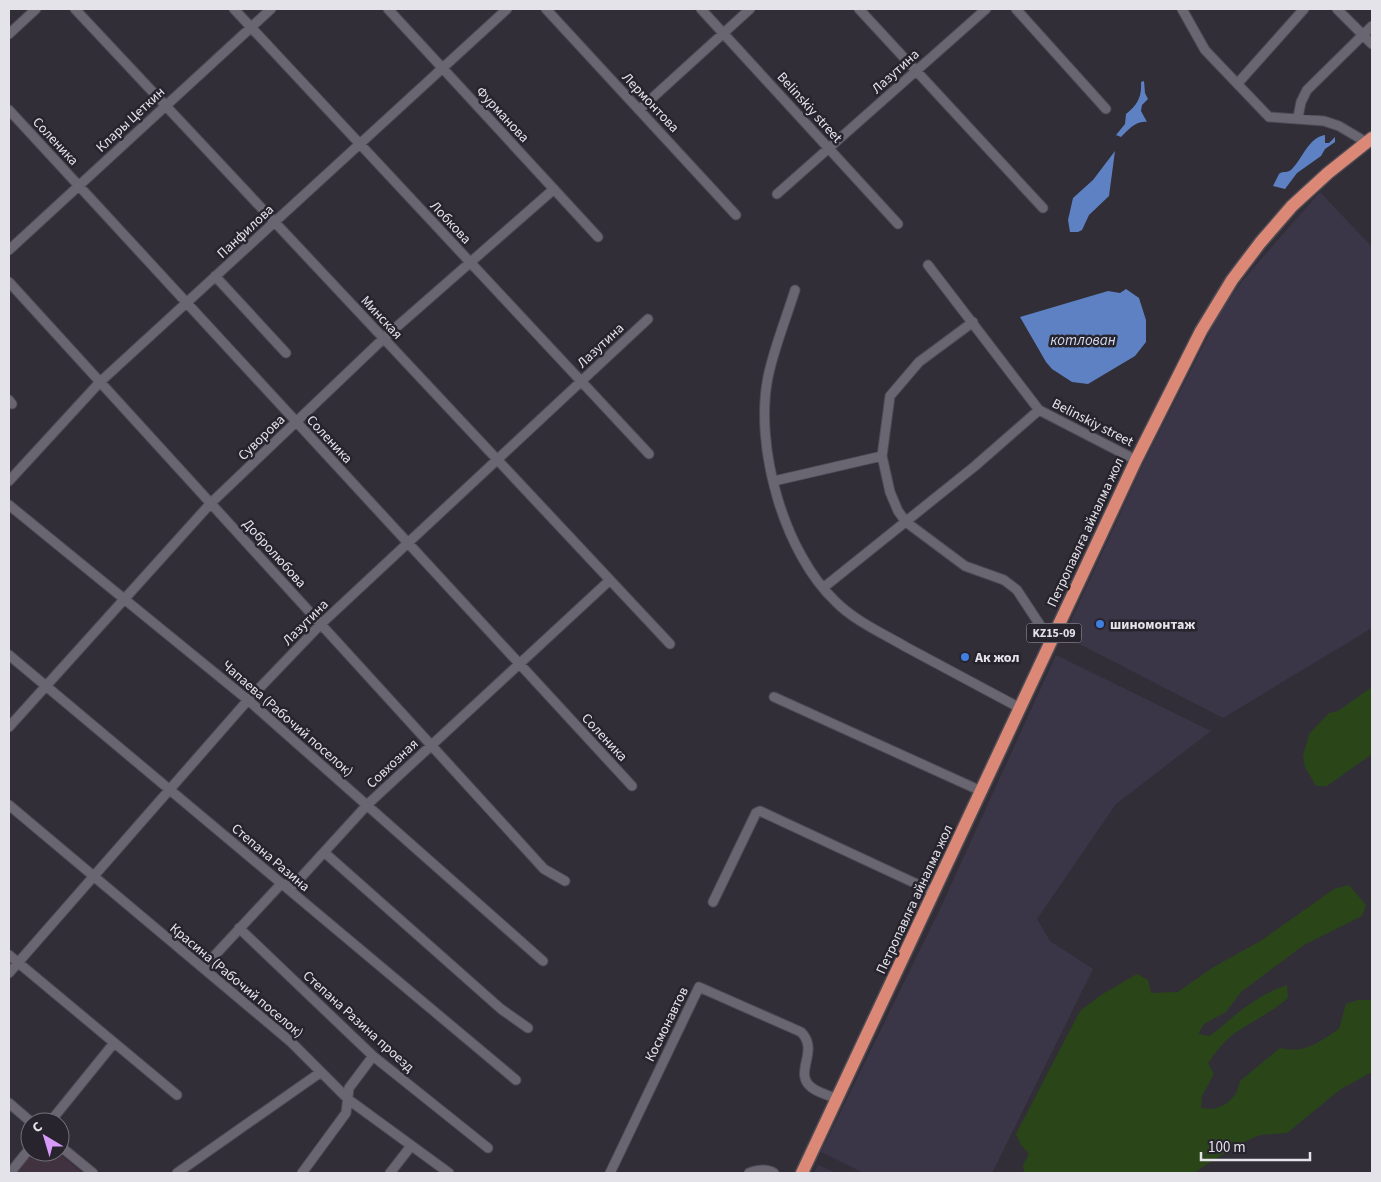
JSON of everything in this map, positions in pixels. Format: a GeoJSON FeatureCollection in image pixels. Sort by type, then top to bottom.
{"type":"FeatureCollection","features":[{"type":"Feature","properties":{"kind":"highway","name":"Петропавлға айналма жол"},"geometry":{"type":"LineString","coordinates":[[802,1173],[1054,633],[1136,460],[1201,331],[1232,280],[1260,243],[1292,206],[1328,173],[1369,140]]}},
{"type":"Feature","properties":{"kind":"street"},"geometry":{"type":"LineString","coordinates":[[9,34],[36,9]]}},
{"type":"Feature","properties":{"kind":"street","name":"Минская"},"geometry":{"type":"LineString","coordinates":[[75,9],[670,644]]}},
{"type":"Feature","properties":{"kind":"street","name":"Лобкова"},"geometry":{"type":"LineString","coordinates":[[234,9],[649,454]]}},
{"type":"Feature","properties":{"kind":"street","name":"Клары Цеткин"},"geometry":{"type":"LineString","coordinates":[[9,250],[270,9]]}},
{"type":"Feature","properties":{"kind":"street","name":"Фурманова"},"geometry":{"type":"LineString","coordinates":[[388,9],[598,237]]}},
{"type":"Feature","properties":{"kind":"street","name":"Панфилова"},"geometry":{"type":"LineString","coordinates":[[9,481],[100,382],[507,9]]}},
{"type":"Feature","properties":{"kind":"street","name":"Лермонтова"},"geometry":{"type":"LineString","coordinates":[[546,9],[736,215]]}},
{"type":"Feature","properties":{"kind":"street","name":"Belinskiy street"},"geometry":{"type":"LineString","coordinates":[[701,9],[898,224]]}},
{"type":"Feature","properties":{"kind":"street"},"geometry":{"type":"LineString","coordinates":[[639,110],[750,9]]}},
{"type":"Feature","properties":{"kind":"street"},"geometry":{"type":"LineString","coordinates":[[859,9],[1043,208]]}},
{"type":"Feature","properties":{"kind":"street","name":"Лазутина"},"geometry":{"type":"LineString","coordinates":[[777,194],[986,9]]}},
{"type":"Feature","properties":{"kind":"street"},"geometry":{"type":"LineString","coordinates":[[1016,9],[1106,109]]}},
{"type":"Feature","properties":{"kind":"street"},"geometry":{"type":"LineString","coordinates":[[1238,83],[1304,9]]}},
{"type":"Feature","properties":{"kind":"street"},"geometry":{"type":"LineString","coordinates":[[1337,9],[1372,44]]}},
{"type":"Feature","properties":{"kind":"street"},"geometry":{"type":"LineString","coordinates":[[1185,10],[1205,50],[1269,117],[1298,117],[1339,126],[1369,140]]}},
{"type":"Feature","properties":{"kind":"street"},"geometry":{"type":"LineString","coordinates":[[1298,117],[1301,102],[1307,90],[1372,26]]}},
{"type":"Feature","properties":{"kind":"street","name":"Соленика"},"geometry":{"type":"LineString","coordinates":[[9,110],[632,786]]}},
{"type":"Feature","properties":{"kind":"street","name":"Суворова"},"geometry":{"type":"LineString","coordinates":[[9,727],[211,503],[384,338],[554,189]]}},
{"type":"Feature","properties":{"kind":"street","name":"Belinskiy street"},"geometry":{"type":"LineString","coordinates":[[928,265],[1040,410],[1050,417],[1136,460]]}},
{"type":"Feature","properties":{"kind":"street"},"geometry":{"type":"LineString","coordinates":[[215,276],[286,353]]}},
{"type":"Feature","properties":{"kind":"street","name":"Добролюбова"},"geometry":{"type":"LineString","coordinates":[[9,282],[544,869],[565,881]]}},
{"type":"Feature","properties":{"kind":"street"},"geometry":{"type":"LineString","coordinates":[[795,290],[768,377],[766,406],[767,448],[774,481],[794,544],[807,568],[823,588],[850,614],[874,629],[1020,708]]}},
{"type":"Feature","properties":{"kind":"street","name":"Лазутина"},"geometry":{"type":"LineString","coordinates":[[9,973],[248,700],[321,624],[648,319]]}},
{"type":"Feature","properties":{"kind":"street"},"geometry":{"type":"LineString","coordinates":[[973,322],[919,362],[890,396],[882,456],[893,502],[906,522],[965,566],[1004,580],[1017,590],[1042,628],[1054,633]]}},
{"type":"Feature","properties":{"kind":"street"},"geometry":{"type":"LineString","coordinates":[[823,588],[906,522],[1040,410]]}},
{"type":"Feature","properties":{"kind":"street"},"geometry":{"type":"LineString","coordinates":[[774,481],[882,456]]}},
{"type":"Feature","properties":{"kind":"street","name":"Чапаева (Рабочий поселок)"},"geometry":{"type":"LineString","coordinates":[[9,505],[248,700],[368,804],[543,961]]}},
{"type":"Feature","properties":{"kind":"street","name":"Совхозная"},"geometry":{"type":"LineString","coordinates":[[203,968],[281,884],[294,885],[368,804],[610,580]]}},
{"type":"Feature","properties":{"kind":"street","name":"Степана Разина"},"geometry":{"type":"LineString","coordinates":[[9,655],[516,1080]]}},
{"type":"Feature","properties":{"kind":"street"},"geometry":{"type":"LineString","coordinates":[[774,697],[981,791]]}},
{"type":"Feature","properties":{"kind":"street","name":"Красина (Рабочий поселок)"},"geometry":{"type":"LineString","coordinates":[[9,805],[291,1042],[349,1100],[449,1173]]}},
{"type":"Feature","properties":{"kind":"street"},"geometry":{"type":"LineString","coordinates":[[713,902],[756,814],[760,811],[934,892]]}},
{"type":"Feature","properties":{"kind":"street"},"geometry":{"type":"LineString","coordinates":[[325,853],[501,1009],[528,1028]]}},
{"type":"Feature","properties":{"kind":"street","name":"Степана Разина проезд"},"geometry":{"type":"LineString","coordinates":[[239,928],[373,1056],[488,1148]]}},
{"type":"Feature","properties":{"kind":"street"},"geometry":{"type":"LineString","coordinates":[[9,955],[177,1095]]}},
{"type":"Feature","properties":{"kind":"street","name":"Космонавтов"},"geometry":{"type":"LineString","coordinates":[[610,1173],[699,987],[801,1032],[807,1040],[809,1051],[804,1074],[805,1079],[814,1089],[837,1099]]}},
{"type":"Feature","properties":{"kind":"street"},"geometry":{"type":"LineString","coordinates":[[58,1112],[114,1043]]}},
{"type":"Feature","properties":{"kind":"street"},"geometry":{"type":"LineString","coordinates":[[302,1173],[346,1113],[349,1088],[373,1056]]}},
{"type":"Feature","properties":{"kind":"street"},"geometry":{"type":"LineString","coordinates":[[177,1173],[321,1072]]}},
{"type":"Feature","properties":{"kind":"street"},"geometry":{"type":"LineString","coordinates":[[9,1103],[20,1112]]}},
{"type":"Feature","properties":{"kind":"street"},"geometry":{"type":"LineString","coordinates":[[390,1173],[411,1146]]}},
{"type":"Feature","properties":{"kind":"street"},"geometry":{"type":"LineString","coordinates":[[70,1154],[93,1173]]}},
{"type":"Feature","properties":{"kind":"street"},"geometry":{"type":"LineString","coordinates":[[10,1173],[20,1160]]}},
{"type":"Feature","properties":{"kind":"street"},"geometry":{"type":"LineString","coordinates":[[749,1173],[758,1170],[769,1170],[774,1173]]}},
{"type":"Feature","properties":{"kind":"shaded area"},"geometry":{"type":"Polygon","coordinates":[[[1320,192],[1372,247],[1372,628],[1223,718],[1064,636],[1145,460],[1218,317],[1242,281],[1320,192]]]}},
{"type":"Feature","properties":{"kind":"shaded area"},"geometry":{"type":"Polygon","coordinates":[[[1056,655],[1211,731],[1116,804],[1037,919],[1050,941],[1093,969],[992,1173],[864,1173],[821,1152],[940,909],[1056,655]]]}},
{"type":"Feature","properties":{"kind":"shaded area"},"geometry":{"type":"Polygon","coordinates":[[[24,1162],[69,1162],[83,1173],[15,1173],[24,1162]]]}},
{"type":"Feature","properties":{"kind":"shaded area"},"geometry":{"type":"Polygon","coordinates":[[[818,1165],[837,1173],[814,1173],[818,1165]]]}},
{"type":"Feature","properties":{"kind":"green space"},"geometry":{"type":"Polygon","coordinates":[[[1372,687],[1372,754],[1327,786],[1316,786],[1305,767],[1303,756],[1309,734],[1329,713],[1338,711],[1372,687]]]}},
{"type":"Feature","properties":{"kind":"green space"},"geometry":{"type":"Polygon","coordinates":[[[1349,885],[1366,905],[1362,916],[1304,945],[1241,992],[1226,1012],[1204,1024],[1198,1034],[1210,1036],[1256,1000],[1287,985],[1288,998],[1276,1008],[1231,1036],[1208,1063],[1214,1074],[1202,1096],[1201,1108],[1214,1109],[1226,1104],[1236,1094],[1240,1081],[1280,1048],[1298,1049],[1312,1046],[1339,1029],[1346,1004],[1358,1000],[1372,1000],[1372,1072],[1341,1089],[1287,1133],[1260,1135],[1237,1145],[1194,1173],[1024,1173],[1023,1165],[1029,1154],[1021,1145],[1016,1134],[1080,1011],[1101,995],[1137,974],[1148,980],[1151,993],[1178,992],[1212,968],[1262,940],[1334,889],[1349,885]]]}},
{"type":"Feature","properties":{"kind":"water"},"geometry":{"type":"Polygon","coordinates":[[[1144,81],[1145,93],[1148,99],[1142,105],[1141,111],[1147,122],[1136,124],[1121,137],[1116,135],[1125,124],[1126,114],[1138,101],[1141,92],[1141,82],[1144,81]]]}},
{"type":"Feature","properties":{"kind":"water"},"geometry":{"type":"Polygon","coordinates":[[[1325,135],[1325,143],[1329,143],[1335,137],[1335,142],[1325,149],[1321,156],[1297,173],[1285,189],[1273,186],[1279,174],[1292,169],[1310,144],[1325,135]]]}},
{"type":"Feature","properties":{"kind":"water"},"geometry":{"type":"Polygon","coordinates":[[[1115,151],[1109,196],[1089,215],[1082,230],[1070,232],[1068,220],[1073,198],[1093,180],[1115,151]]]}},
{"type":"Feature","properties":{"kind":"water","name":"котлован"},"geometry":{"type":"Polygon","coordinates":[[[1126,289],[1139,298],[1146,320],[1146,342],[1135,356],[1088,384],[1072,382],[1052,369],[1020,317],[1108,291],[1120,293],[1126,289]]]}},
{"type":"Feature","properties":{"kind":"place","name":"шиномонтаж"},"geometry":{"type":"Point","coordinates":[1100,624]}},
{"type":"Feature","properties":{"kind":"place","name":"Ак жол"},"geometry":{"type":"Point","coordinates":[965,657]}}]}
